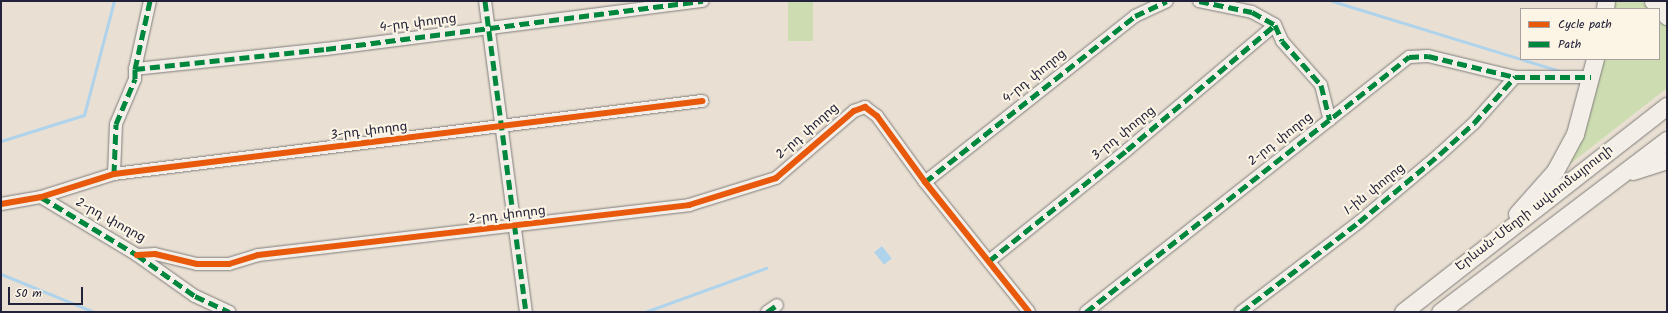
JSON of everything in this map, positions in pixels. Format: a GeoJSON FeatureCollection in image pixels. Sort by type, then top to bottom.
{"type":"FeatureCollection","features":[{"type":"Feature","properties":{"kind":"highway"},"geometry":{"type":"LineString","coordinates":[[1660,8],[1667,16]]}},
{"type":"Feature","properties":{"kind":"highway"},"geometry":{"type":"LineString","coordinates":[[1506,232],[1518,212],[1555,171],[1575,134],[1596,60]]}},
{"type":"Feature","properties":{"kind":"highway","name":"Երևան-Մեղրի ավտոմայրուղի"},"geometry":{"type":"LineString","coordinates":[[1403,312],[1667,106]]}},
{"type":"Feature","properties":{"kind":"highway","name":"Երևան-Մեղրի ավտոմայրուղի"},"geometry":{"type":"LineString","coordinates":[[1440,312],[1667,140]]}},
{"type":"Feature","properties":{"kind":"highway"},"geometry":{"type":"LineString","coordinates":[[1622,175],[1667,160]]}},
{"type":"Feature","properties":{"kind":"street"},"geometry":{"type":"LineString","coordinates":[[114,174],[116,124],[135,79],[135,70],[150,1]]}},
{"type":"Feature","properties":{"kind":"street"},"geometry":{"type":"LineString","coordinates":[[485,1],[526,312]]}},
{"type":"Feature","properties":{"kind":"street","name":"4-րդ փողոց"},"geometry":{"type":"LineString","coordinates":[[135,70],[489,30],[703,1]]}},
{"type":"Feature","properties":{"kind":"street","name":"4-րդ փողոց"},"geometry":{"type":"LineString","coordinates":[[926,182],[1136,16],[1167,1]]}},
{"type":"Feature","properties":{"kind":"street"},"geometry":{"type":"LineString","coordinates":[[1199,1],[1252,12],[1275,25],[1282,41],[1320,85],[1330,120]]}},
{"type":"Feature","properties":{"kind":"street","name":"3-րդ փողոց"},"geometry":{"type":"LineString","coordinates":[[989,261],[1127,150],[1275,25]]}},
{"type":"Feature","properties":{"kind":"street","name":"2-րդ փողոց"},"geometry":{"type":"LineString","coordinates":[[1086,312],[1409,57],[1428,56],[1515,77],[1591,76]]}},
{"type":"Feature","properties":{"kind":"street","name":"1-ին փողոց"},"geometry":{"type":"LineString","coordinates":[[1241,312],[1359,222],[1440,154],[1474,123],[1515,77]]}},
{"type":"Feature","properties":{"kind":"street","name":"3-րդ փողոց"},"geometry":{"type":"LineString","coordinates":[[1,204],[41,197],[114,174],[702,101]]}},
{"type":"Feature","properties":{"kind":"street","name":"2-րդ փողոց"},"geometry":{"type":"LineString","coordinates":[[41,197],[137,255],[155,254],[197,264],[229,264],[258,255],[689,205],[746,189],[776,178],[854,111],[865,106],[877,116],[926,182]]}},
{"type":"Feature","properties":{"kind":"street"},"geometry":{"type":"LineString","coordinates":[[926,182],[1029,312]]}},
{"type":"Feature","properties":{"kind":"street"},"geometry":{"type":"LineString","coordinates":[[137,255],[195,296],[230,312]]}},
{"type":"Feature","properties":{"kind":"street"},"geometry":{"type":"LineString","coordinates":[[767,312],[777,304]]}},
{"type":"Feature","properties":{"kind":"green space"},"geometry":{"type":"Polygon","coordinates":[[[788,1],[813,1],[813,41],[788,41],[788,1]]]}},
{"type":"Feature","properties":{"kind":"green space"},"geometry":{"type":"Polygon","coordinates":[[[1606,1],[1642,1],[1648,8],[1605,8],[1606,1]]]}},
{"type":"Feature","properties":{"kind":"green space"},"geometry":{"type":"Polygon","coordinates":[[[1660,19],[1667,25],[1667,88],[1556,175],[1598,60],[1660,60],[1660,19]]]}},
{"type":"Feature","properties":{"kind":"water"},"geometry":{"type":"Polygon","coordinates":[[[882,246],[892,259],[884,265],[874,252],[882,246]]]}},
{"type":"Feature","properties":{"kind":"waterway"},"geometry":{"type":"LineString","coordinates":[[1,141],[84,115],[114,1]]}},
{"type":"Feature","properties":{"kind":"waterway"},"geometry":{"type":"LineString","coordinates":[[1332,1],[1520,59]]}},
{"type":"Feature","properties":{"kind":"waterway"},"geometry":{"type":"LineString","coordinates":[[1524,60],[1563,72]]}},
{"type":"Feature","properties":{"kind":"waterway"},"geometry":{"type":"LineString","coordinates":[[645,312],[766,268]]}},
{"type":"Feature","properties":{"kind":"waterway"},"geometry":{"type":"LineString","coordinates":[[1,274],[94,312]]}},
{"type":"Feature","properties":{"kind":"marked path"},"geometry":{"type":"LineString","coordinates":[[114,174],[116,124],[135,79],[135,69],[150,1]]}},
{"type":"Feature","properties":{"kind":"marked path"},"geometry":{"type":"LineString","coordinates":[[485,1],[526,312]]}},
{"type":"Feature","properties":{"kind":"marked path"},"geometry":{"type":"LineString","coordinates":[[135,69],[326,49],[703,1]]}},
{"type":"Feature","properties":{"kind":"marked path"},"geometry":{"type":"LineString","coordinates":[[925,182],[1135,16],[1167,1]]}},
{"type":"Feature","properties":{"kind":"marked path"},"geometry":{"type":"LineString","coordinates":[[1199,1],[1252,12],[1275,25]]}},
{"type":"Feature","properties":{"kind":"marked path"},"geometry":{"type":"LineString","coordinates":[[1275,25],[1282,41],[1321,85],[1330,120]]}},
{"type":"Feature","properties":{"kind":"marked path"},"geometry":{"type":"LineString","coordinates":[[989,261],[1127,150],[1275,25]]}},
{"type":"Feature","properties":{"kind":"marked path"},"geometry":{"type":"LineString","coordinates":[[1086,312],[1409,57],[1428,56],[1515,77],[1591,77]]}},
{"type":"Feature","properties":{"kind":"marked path"},"geometry":{"type":"LineString","coordinates":[[1241,312],[1359,222],[1440,154],[1474,123],[1515,77]]}},
{"type":"Feature","properties":{"kind":"marked path"},"geometry":{"type":"LineString","coordinates":[[41,197],[137,255],[195,296],[230,312]]}},
{"type":"Feature","properties":{"kind":"marked path"},"geometry":{"type":"LineString","coordinates":[[767,312],[777,305]]}},
{"type":"Feature","properties":{"kind":"cycle path"},"geometry":{"type":"LineString","coordinates":[[1,204],[41,197],[114,174],[702,101]]}},
{"type":"Feature","properties":{"kind":"cycle path"},"geometry":{"type":"LineString","coordinates":[[137,255],[155,254],[197,264],[229,264],[258,255],[689,205],[776,178],[854,111],[865,107],[877,116],[925,182],[1029,312]]}}]}
